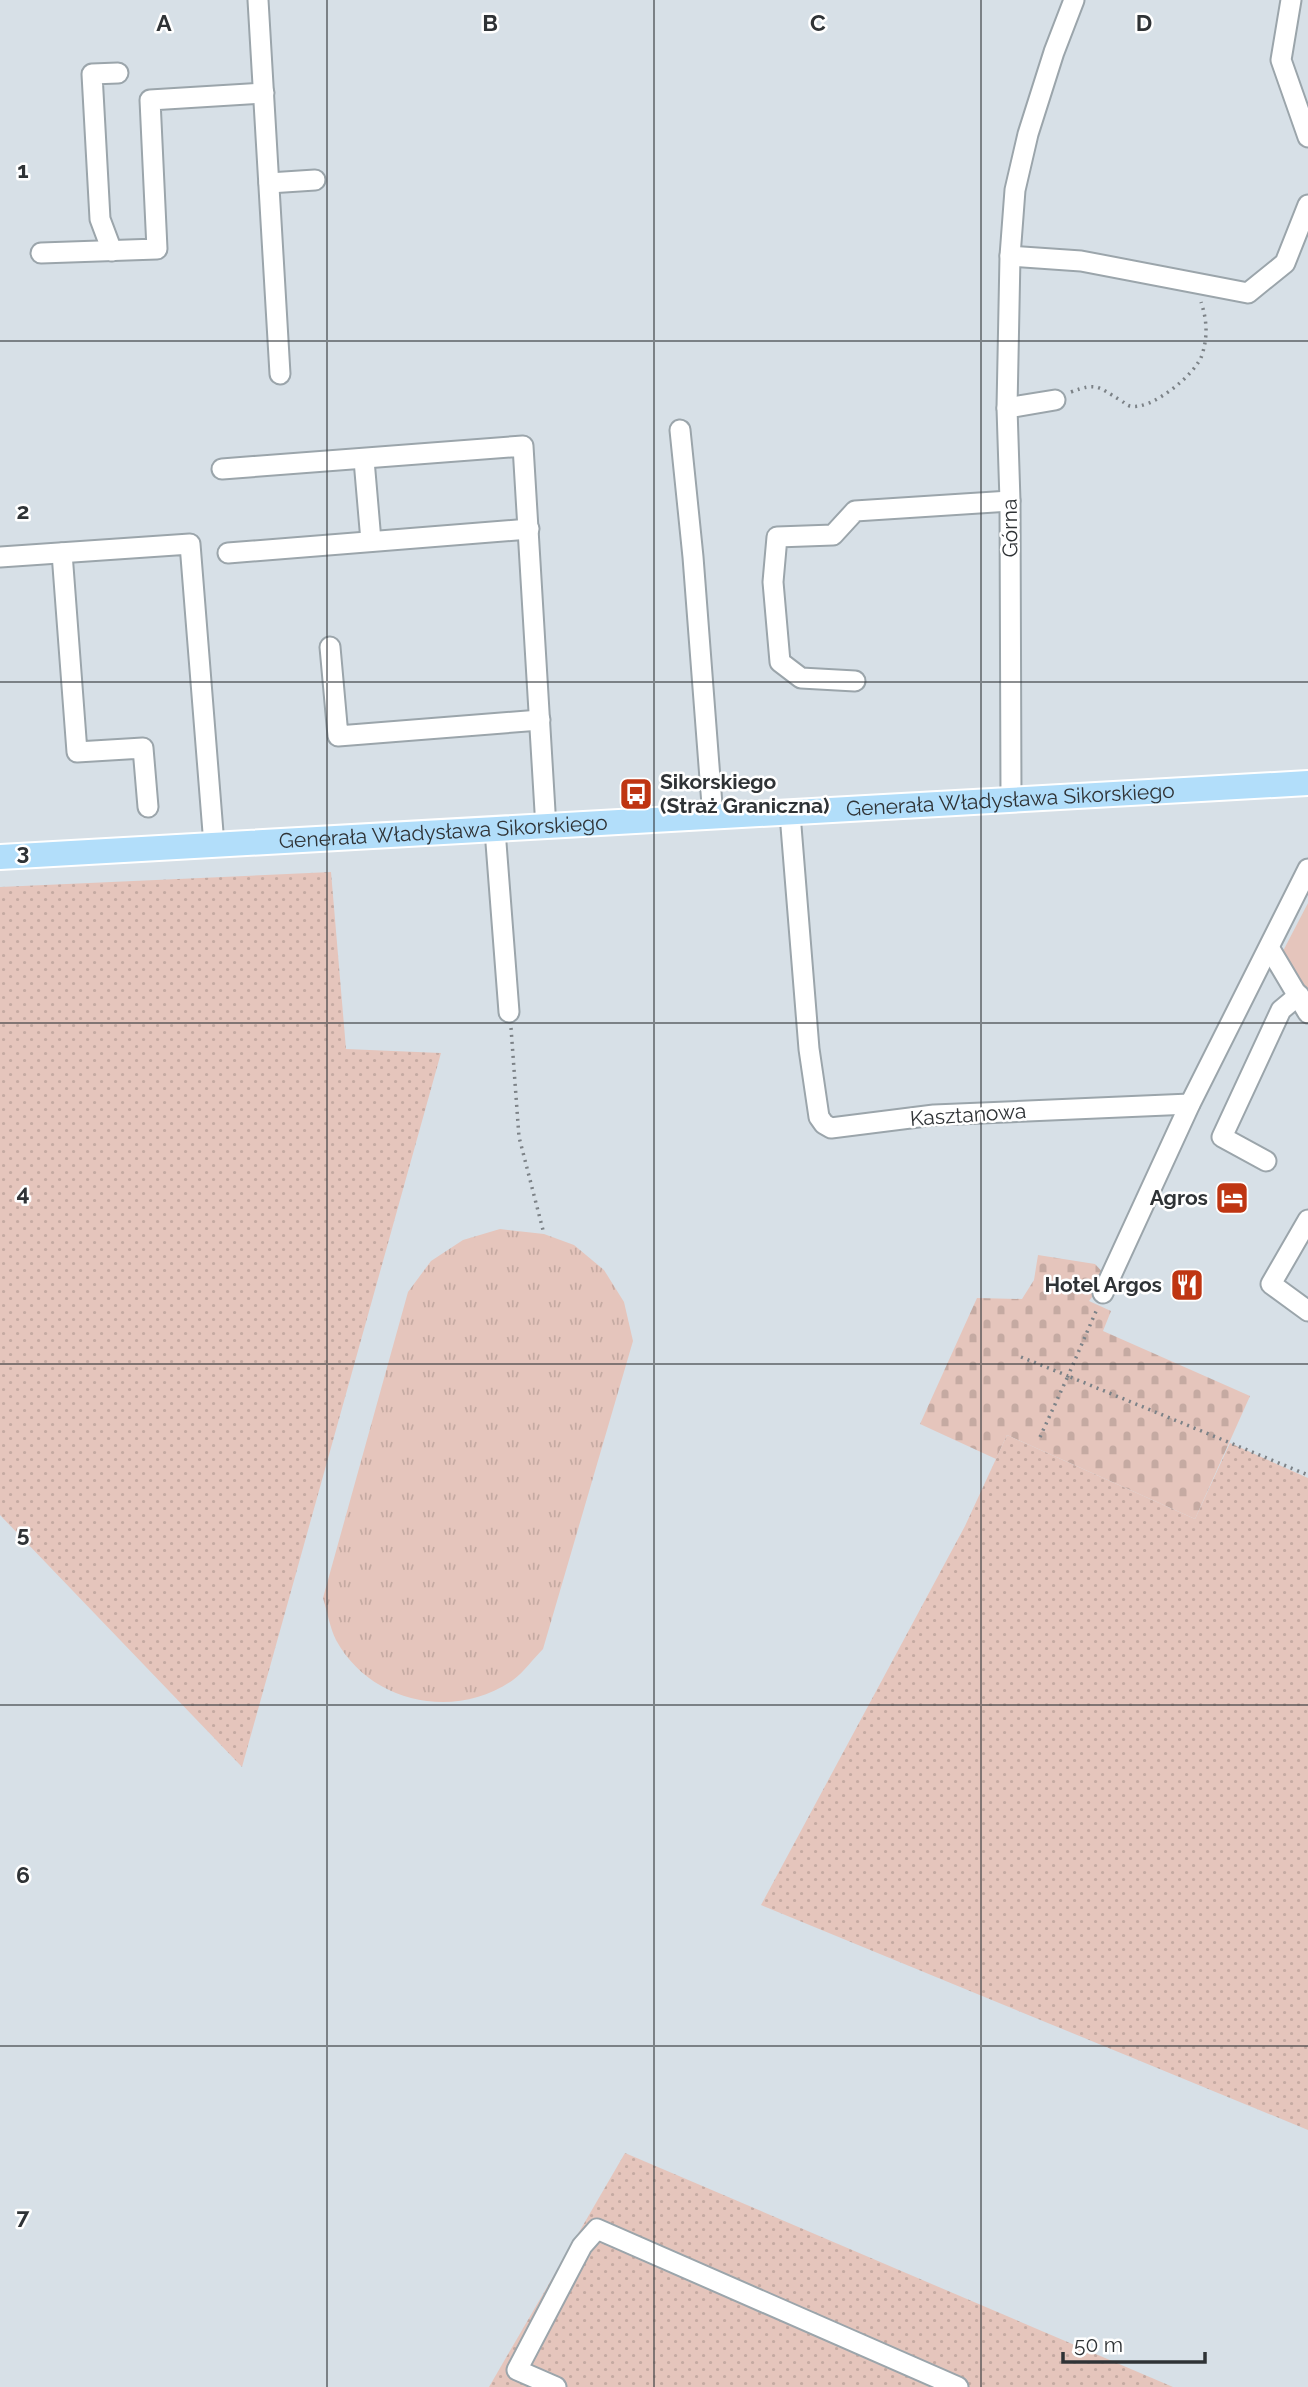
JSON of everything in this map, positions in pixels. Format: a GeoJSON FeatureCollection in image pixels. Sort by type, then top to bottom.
{"type":"FeatureCollection","features":[{"type":"Feature","properties":{"kind":"main road","name":"Generała Władysława Sikorskiego"},"geometry":{"type":"LineString","coordinates":[[0,857],[1308,783]]}},
{"type":"Feature","properties":{"kind":"street"},"geometry":{"type":"LineString","coordinates":[[258,0],[280,374]]}},
{"type":"Feature","properties":{"kind":"street","name":"Górna"},"geometry":{"type":"LineString","coordinates":[[1011,800],[1007,408],[1010,256],[1015,190],[1028,134],[1074,0]]}},
{"type":"Feature","properties":{"kind":"street"},"geometry":{"type":"LineString","coordinates":[[1291,0],[1281,60],[1308,137]]}},
{"type":"Feature","properties":{"kind":"street"},"geometry":{"type":"LineString","coordinates":[[112,251],[100,219],[92,74],[118,73]]}},
{"type":"Feature","properties":{"kind":"street"},"geometry":{"type":"LineString","coordinates":[[41,253],[157,249],[150,100],[264,93]]}},
{"type":"Feature","properties":{"kind":"street"},"geometry":{"type":"LineString","coordinates":[[269,183],[315,180]]}},
{"type":"Feature","properties":{"kind":"street"},"geometry":{"type":"LineString","coordinates":[[1010,256],[1081,261],[1248,293],[1284,263],[1308,205]]}},
{"type":"Feature","properties":{"kind":"street"},"geometry":{"type":"LineString","coordinates":[[1007,408],[1055,400]]}},
{"type":"Feature","properties":{"kind":"street"},"geometry":{"type":"LineString","coordinates":[[680,430],[693,557],[713,818]]}},
{"type":"Feature","properties":{"kind":"street"},"geometry":{"type":"LineString","coordinates":[[222,469],[523,446],[546,828]]}},
{"type":"Feature","properties":{"kind":"street"},"geometry":{"type":"LineString","coordinates":[[364,460],[370,541]]}},
{"type":"Feature","properties":{"kind":"street"},"geometry":{"type":"LineString","coordinates":[[855,681],[801,678],[780,662],[773,582],[777,537],[833,535],[855,511],[1010,501]]}},
{"type":"Feature","properties":{"kind":"street"},"geometry":{"type":"LineString","coordinates":[[228,553],[528,529]]}},
{"type":"Feature","properties":{"kind":"street"},"geometry":{"type":"LineString","coordinates":[[0,557],[190,544],[214,845]]}},
{"type":"Feature","properties":{"kind":"street"},"geometry":{"type":"LineString","coordinates":[[62,553],[77,752],[143,748],[148,807]]}},
{"type":"Feature","properties":{"kind":"street"},"geometry":{"type":"LineString","coordinates":[[330,647],[338,736],[540,720]]}},
{"type":"Feature","properties":{"kind":"street","name":"Kasztanowa"},"geometry":{"type":"LineString","coordinates":[[790,814],[809,1049],[819,1117],[824,1124],[831,1128],[934,1115],[1190,1104]]}},
{"type":"Feature","properties":{"kind":"street"},"geometry":{"type":"LineString","coordinates":[[495,830],[509,1012]]}},
{"type":"Feature","properties":{"kind":"street"},"geometry":{"type":"LineString","coordinates":[[1103,1293],[1190,1104],[1308,869]]}},
{"type":"Feature","properties":{"kind":"street"},"geometry":{"type":"LineString","coordinates":[[1266,1161],[1222,1137],[1281,1010],[1304,1004],[1270,949]]}},
{"type":"Feature","properties":{"kind":"street"},"geometry":{"type":"LineString","coordinates":[[1305,1232],[1271,1284],[1308,1311]]}},
{"type":"Feature","properties":{"kind":"street"},"geometry":{"type":"LineString","coordinates":[[556,2387],[517,2370],[582,2246],[597,2229],[958,2387]]}},
{"type":"Feature","properties":{"kind":"path"},"geometry":{"type":"LineString","coordinates":[[1055,400],[1086,386],[1104,388],[1130,406],[1144,405],[1163,396],[1198,365],[1202,356],[1206,320],[1196,283]]}},
{"type":"Feature","properties":{"kind":"path"},"geometry":{"type":"LineString","coordinates":[[509,1012],[519,1137],[544,1234]]}},
{"type":"Feature","properties":{"kind":"path"},"geometry":{"type":"LineString","coordinates":[[1040,1437],[1103,1293]]}},
{"type":"Feature","properties":{"kind":"path"},"geometry":{"type":"LineString","coordinates":[[1021,1357],[1308,1475]]}},
{"type":"Feature","properties":{"kind":"green space"},"geometry":{"type":"Polygon","coordinates":[[[331,872],[346,1049],[441,1053],[242,1767],[0,1515],[0,887],[331,872]]]}},
{"type":"Feature","properties":{"kind":"green space"},"geometry":{"type":"Polygon","coordinates":[[[1308,903],[1308,997],[1283,951],[1308,903]]]}},
{"type":"Feature","properties":{"kind":"green space"},"geometry":{"type":"Polygon","coordinates":[[[500,1229],[544,1234],[574,1245],[604,1270],[624,1302],[633,1341],[543,1649],[517,1677],[490,1693],[466,1700],[440,1702],[416,1699],[392,1691],[370,1679],[351,1661],[336,1640],[323,1598],[408,1292],[431,1261],[463,1240],[500,1229]]]}},
{"type":"Feature","properties":{"kind":"green space"},"geometry":{"type":"Polygon","coordinates":[[[1038,1255],[1095,1264],[1107,1277],[1089,1301],[1111,1311],[1103,1331],[1250,1396],[1195,1519],[1007,1435],[996,1459],[920,1424],[977,1298],[1022,1299],[1034,1280],[1038,1255]]]}},
{"type":"Feature","properties":{"kind":"green space"},"geometry":{"type":"Polygon","coordinates":[[[1007,1435],[1195,1519],[1230,1443],[1308,1478],[1308,2130],[761,1905],[965,1526],[1007,1435]]]}},
{"type":"Feature","properties":{"kind":"green space"},"geometry":{"type":"Polygon","coordinates":[[[625,2153],[1173,2387],[489,2387],[625,2153]]]}},
{"type":"Feature","properties":{"kind":"place","name":"Sikorskiego (Straż Graniczna)"},"geometry":{"type":"Point","coordinates":[636,794]}},
{"type":"Feature","properties":{"kind":"place","name":"Agros"},"geometry":{"type":"Point","coordinates":[1232,1198]}},
{"type":"Feature","properties":{"kind":"place","name":"Hotel Argos"},"geometry":{"type":"Point","coordinates":[1187,1285]}}]}
